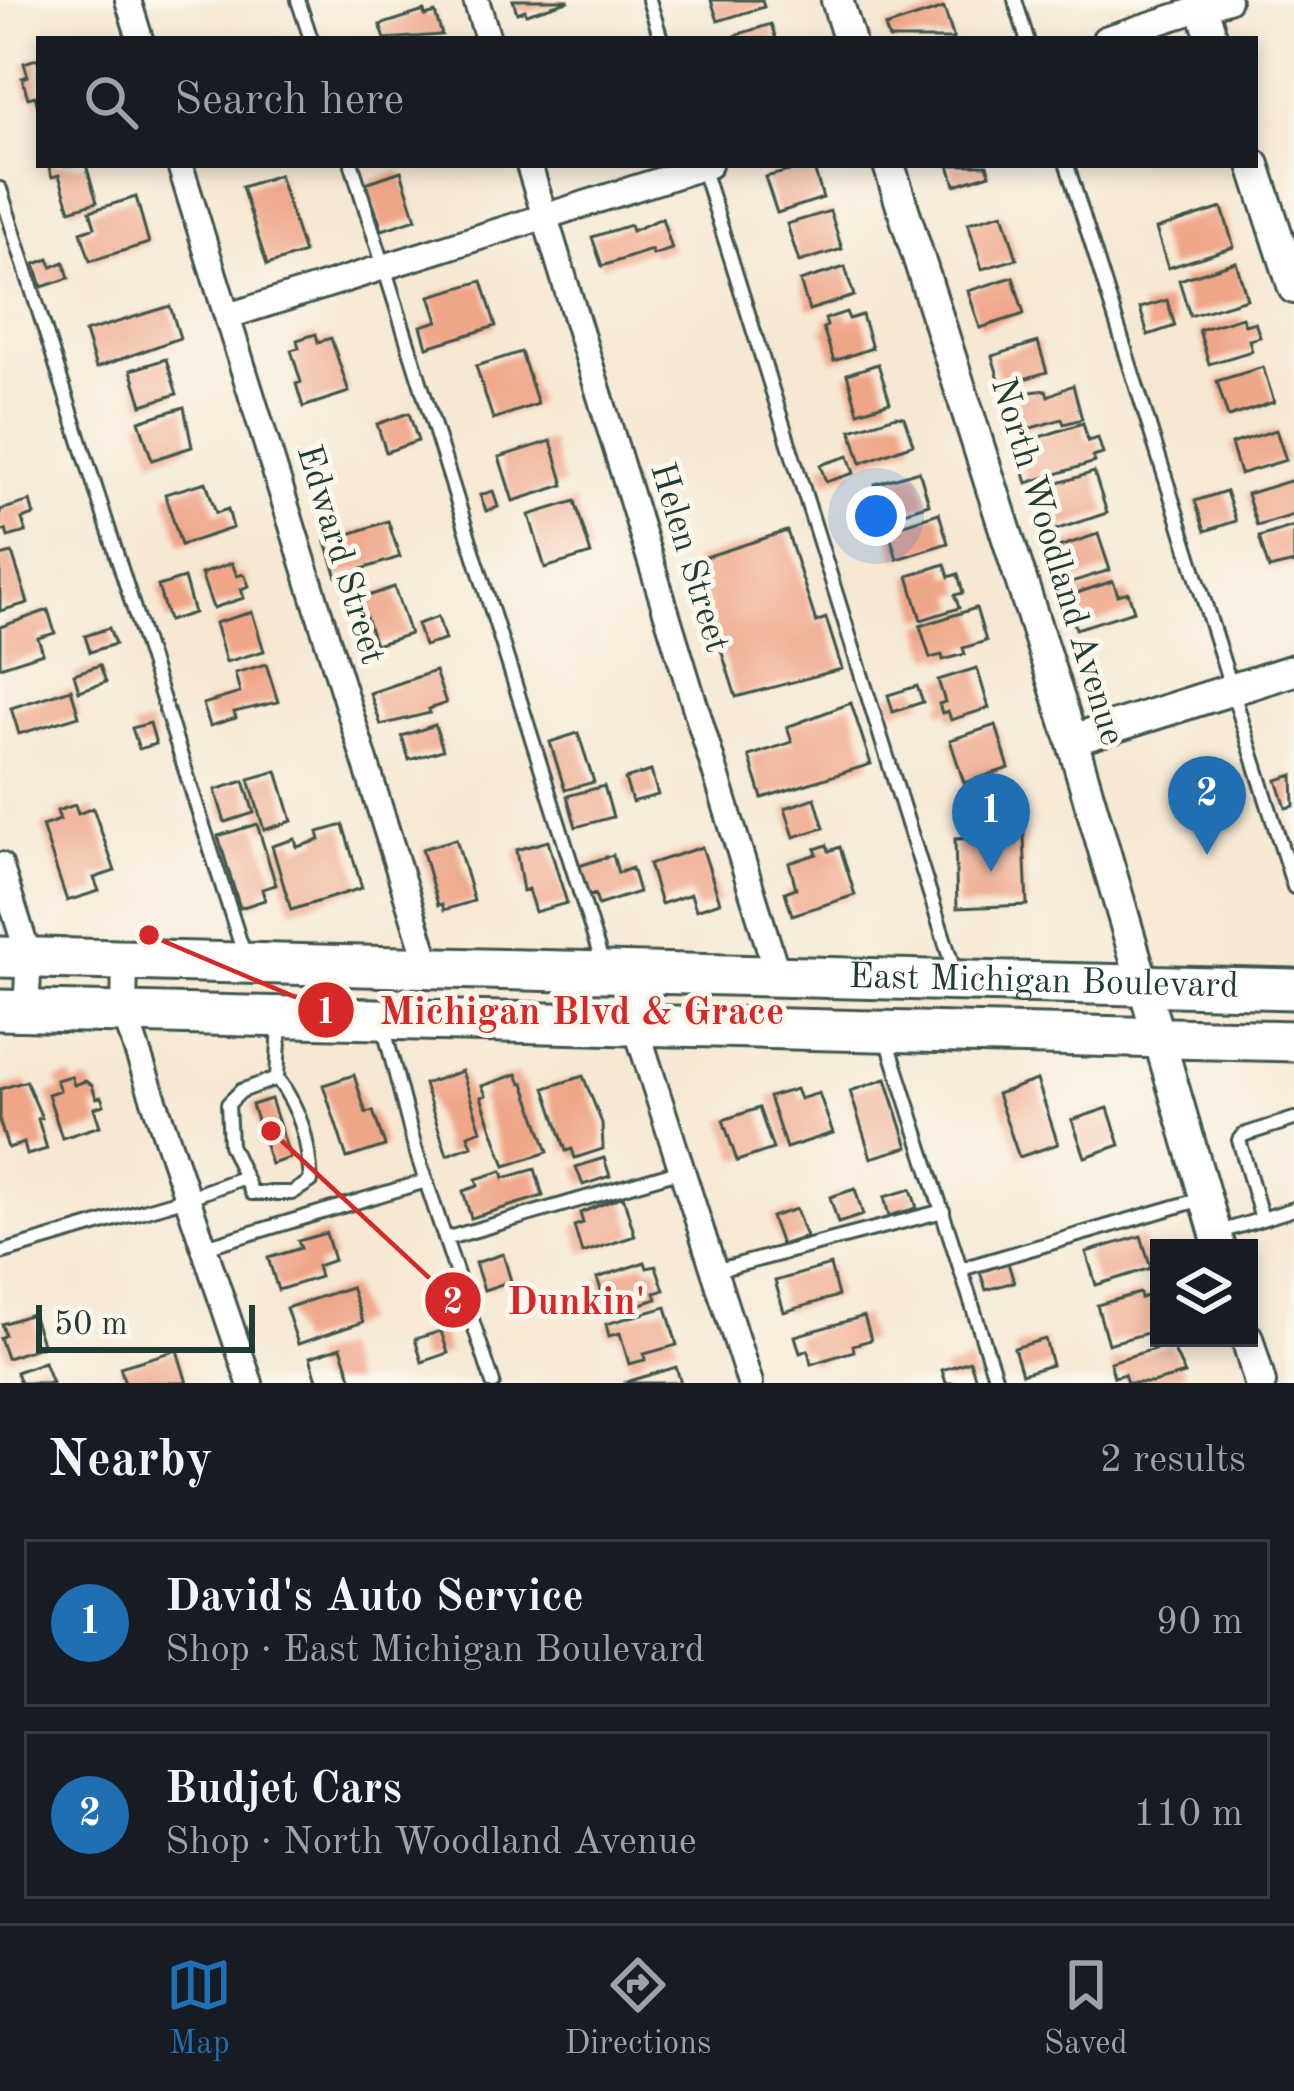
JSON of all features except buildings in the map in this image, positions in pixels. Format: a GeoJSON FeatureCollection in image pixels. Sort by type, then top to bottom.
{"type":"FeatureCollection","features":[{"type":"Feature","properties":{"kind":"main road","name":"East Michigan Boulevard"},"geometry":{"type":"LineString","coordinates":[[15,957],[1294,989]]}},
{"type":"Feature","properties":{"kind":"main road","name":"East Michigan Boulevard"},"geometry":{"type":"LineString","coordinates":[[13,1010],[1294,1041]]}},
{"type":"Feature","properties":{"kind":"street"},"geometry":{"type":"LineString","coordinates":[[128,0],[139,36]]}},
{"type":"Feature","properties":{"kind":"street"},"geometry":{"type":"LineString","coordinates":[[476,0],[487,36]]}},
{"type":"Feature","properties":{"kind":"street"},"geometry":{"type":"LineString","coordinates":[[837,0],[848,36]]}},
{"type":"Feature","properties":{"kind":"street"},"geometry":{"type":"LineString","coordinates":[[1114,36],[1210,3],[1213,36]]}},
{"type":"Feature","properties":{"kind":"street","name":"Edward Street"},"geometry":{"type":"LineString","coordinates":[[181,168],[429,967]]}},
{"type":"Feature","properties":{"kind":"street","name":"Helen Street"},"geometry":{"type":"LineString","coordinates":[[530,168],[777,973]]}},
{"type":"Feature","properties":{"kind":"street"},"geometry":{"type":"LineString","coordinates":[[228,316],[698,168]]}},
{"type":"Feature","properties":{"kind":"street","name":"North Woodland Avenue"},"geometry":{"type":"LineString","coordinates":[[890,168],[1072,740],[1217,1239]]}},
{"type":"Feature","properties":{"kind":"street"},"geometry":{"type":"LineString","coordinates":[[1255,168],[1294,288]]}},
{"type":"Feature","properties":{"kind":"street"},"geometry":{"type":"LineString","coordinates":[[1072,740],[1294,670]]}},
{"type":"Feature","properties":{"kind":"street"},"geometry":{"type":"LineString","coordinates":[[0,865],[15,957],[13,1010]]}},
{"type":"Feature","properties":{"kind":"street"},"geometry":{"type":"LineString","coordinates":[[125,961],[124,1012],[250,1383]]}},
{"type":"Feature","properties":{"kind":"street"},"geometry":{"type":"LineString","coordinates":[[623,971],[634,1024],[750,1383]]}},
{"type":"Feature","properties":{"kind":"street"},"geometry":{"type":"LineString","coordinates":[[1250,1347],[1260,1383]]}},
{"type":"Feature","properties":{"kind":"lane"},"geometry":{"type":"LineString","coordinates":[[298,0],[310,36]]}},
{"type":"Feature","properties":{"kind":"lane"},"geometry":{"type":"LineString","coordinates":[[649,0],[660,36]]}},
{"type":"Feature","properties":{"kind":"lane"},"geometry":{"type":"LineString","coordinates":[[1016,0],[1027,36]]}},
{"type":"Feature","properties":{"kind":"lane"},"geometry":{"type":"LineString","coordinates":[[353,168],[623,971]]}},
{"type":"Feature","properties":{"kind":"lane"},"geometry":{"type":"LineString","coordinates":[[705,168],[956,979]]}},
{"type":"Feature","properties":{"kind":"lane"},"geometry":{"type":"LineString","coordinates":[[1068,168],[1294,887]]}},
{"type":"Feature","properties":{"kind":"lane"},"geometry":{"type":"LineString","coordinates":[[0,189],[247,964]]}},
{"type":"Feature","properties":{"kind":"lane"},"geometry":{"type":"LineString","coordinates":[[277,1078],[241,1091],[228,1104],[230,1145],[252,1193],[292,1193],[311,1181],[307,1135],[295,1102],[277,1078],[280,1016]]}},
{"type":"Feature","properties":{"kind":"lane"},"geometry":{"type":"LineString","coordinates":[[382,1018],[426,1181],[493,1383]]}},
{"type":"Feature","properties":{"kind":"lane"},"geometry":{"type":"LineString","coordinates":[[884,1029],[997,1383]]}},
{"type":"Feature","properties":{"kind":"lane"},"geometry":{"type":"LineString","coordinates":[[1262,1219],[1239,1140],[1294,1119]]}},
{"type":"Feature","properties":{"kind":"lane"},"geometry":{"type":"LineString","coordinates":[[445,1239],[682,1170]]}},
{"type":"Feature","properties":{"kind":"lane"},"geometry":{"type":"LineString","coordinates":[[0,1252],[244,1177]]}},
{"type":"Feature","properties":{"kind":"lane"},"geometry":{"type":"LineString","coordinates":[[204,1247],[426,1181]]}},
{"type":"Feature","properties":{"kind":"lane"},"geometry":{"type":"LineString","coordinates":[[961,1269],[1205,1198]]}},
{"type":"Feature","properties":{"kind":"lane"},"geometry":{"type":"LineString","coordinates":[[1222,1239],[1294,1209]]}},
{"type":"Feature","properties":{"kind":"lane"},"geometry":{"type":"LineString","coordinates":[[714,1271],[943,1211]]}},
{"type":"Feature","properties":{"kind":"place","name":"Budjet Cars"},"geometry":{"type":"Point","coordinates":[1207,855]}},
{"type":"Feature","properties":{"kind":"place","name":"David's Auto Service"},"geometry":{"type":"Point","coordinates":[991,872]}},
{"type":"Feature","properties":{"kind":"place","name":"Michigan Blvd & Grace"},"geometry":{"type":"Point","coordinates":[149,935]}},
{"type":"Feature","properties":{"kind":"place","name":"Dunkin'"},"geometry":{"type":"Point","coordinates":[271,1131]}}]}
